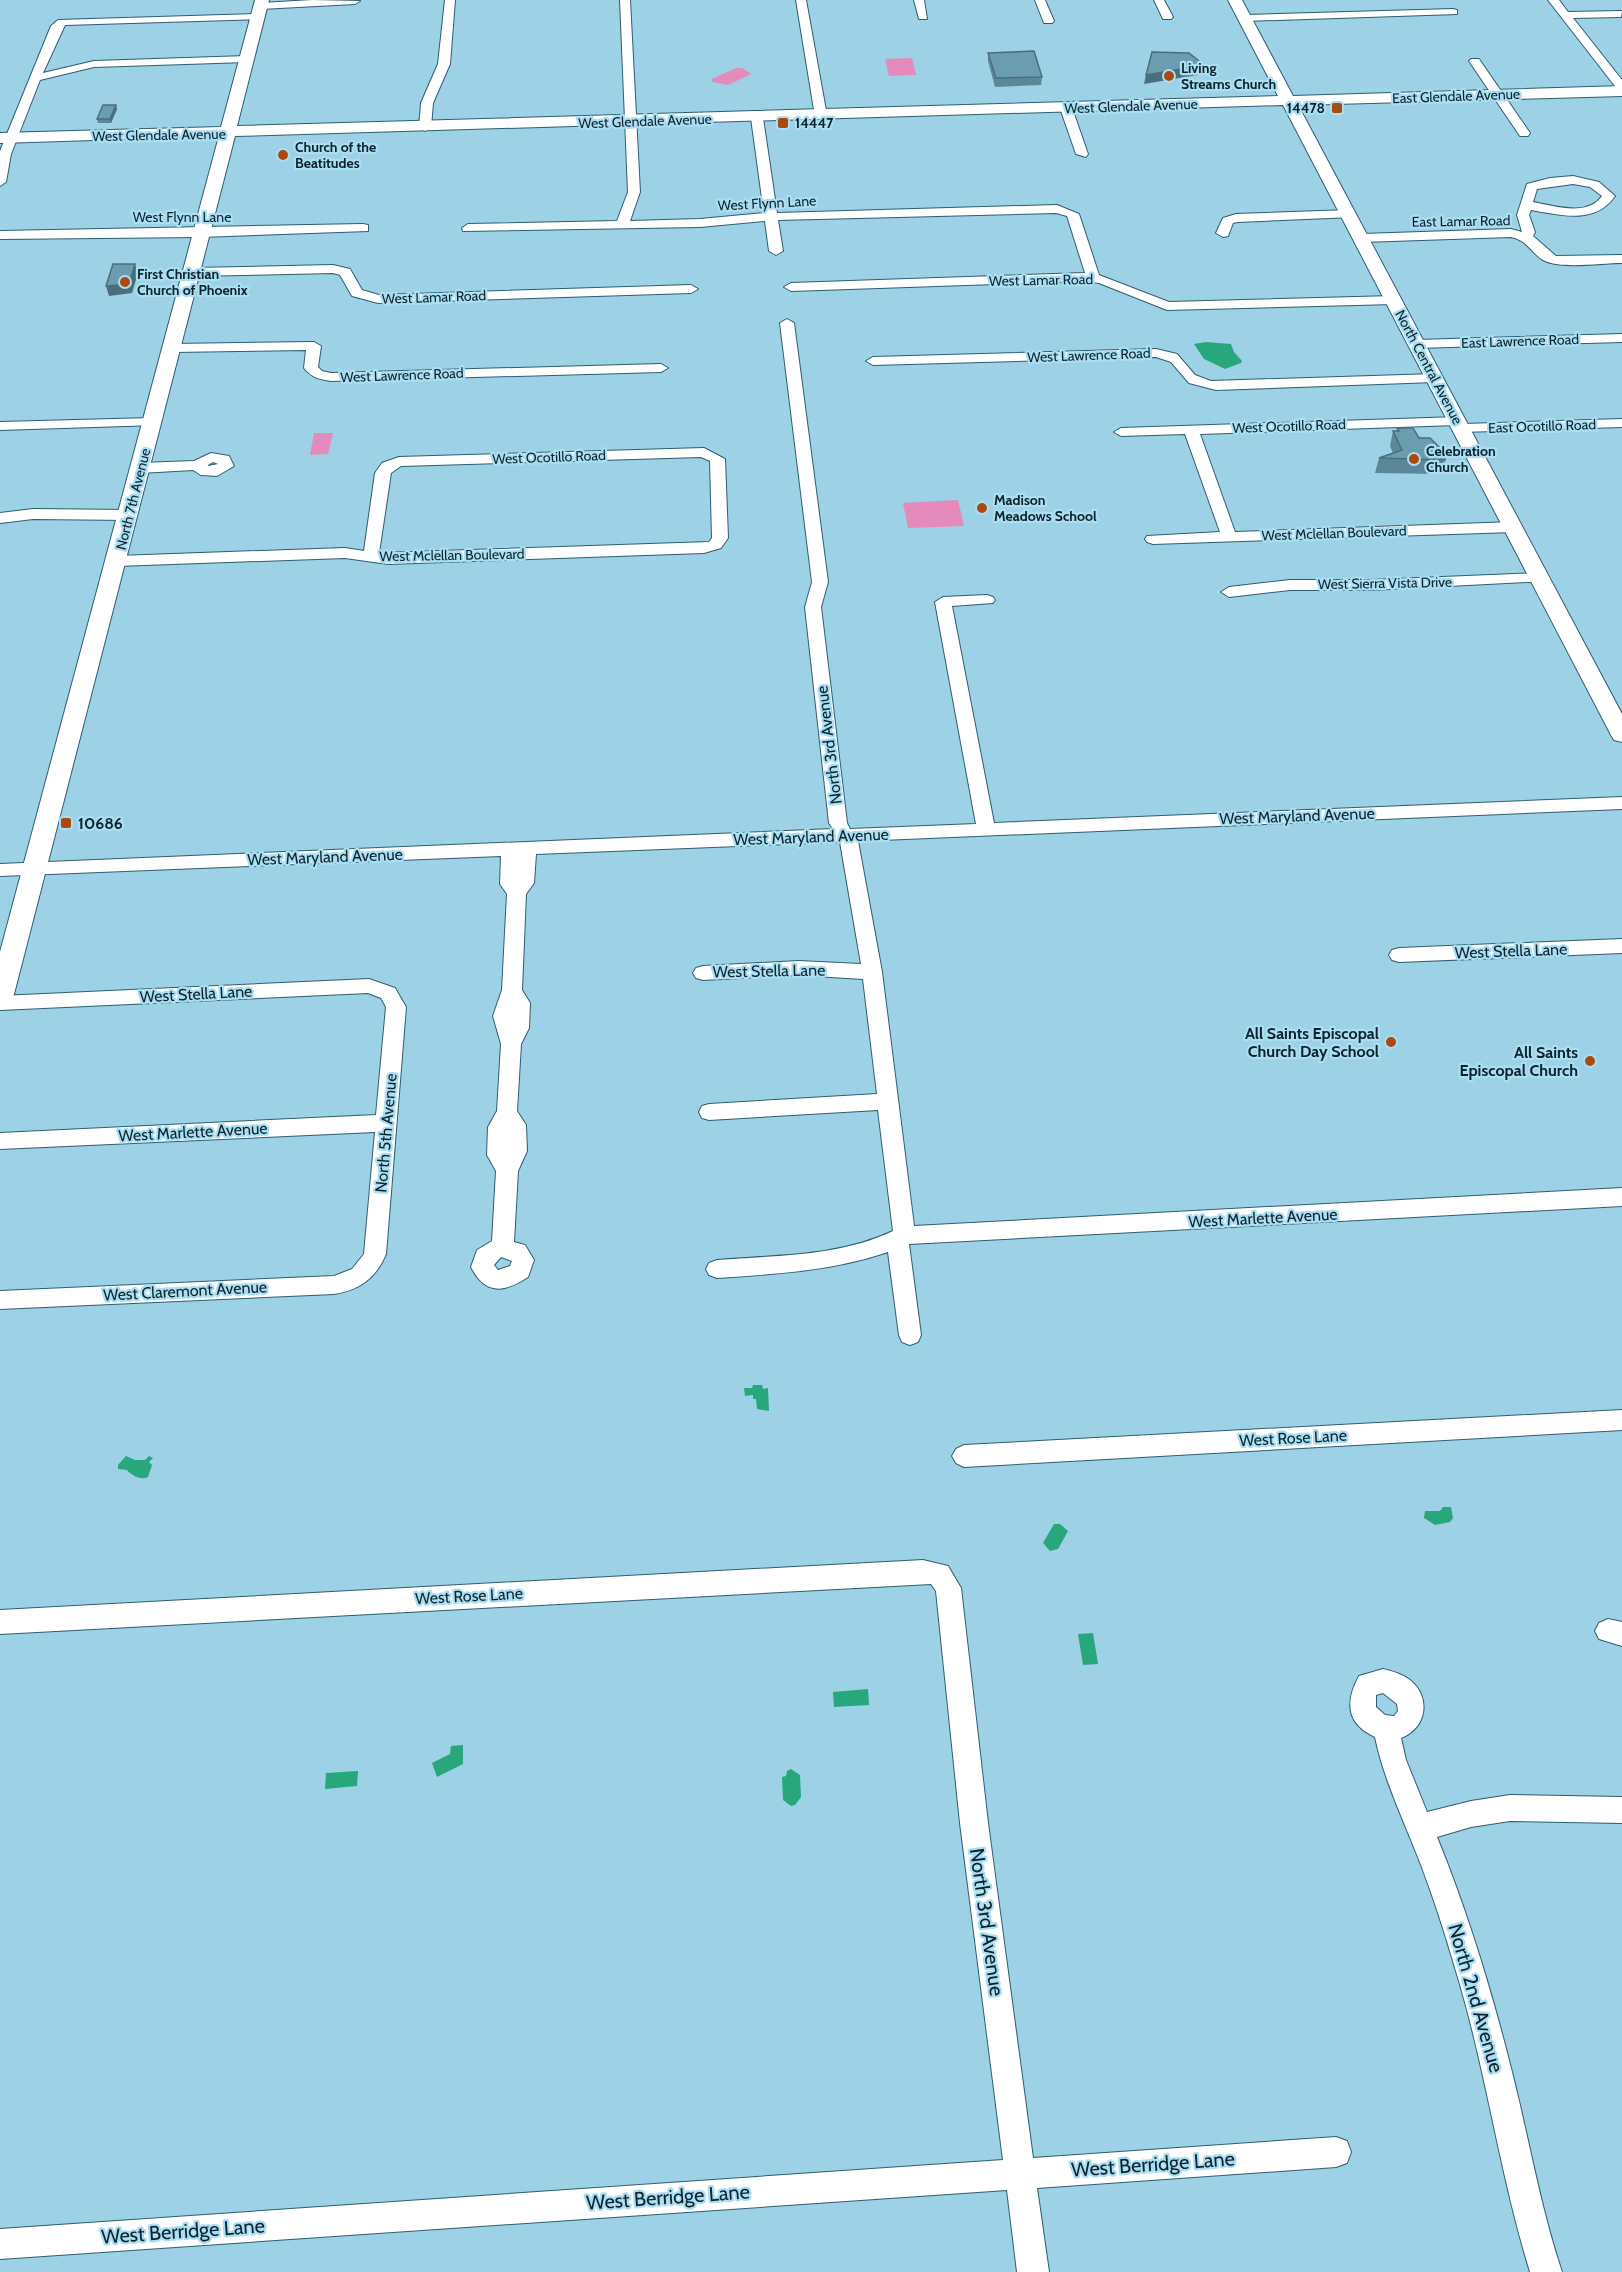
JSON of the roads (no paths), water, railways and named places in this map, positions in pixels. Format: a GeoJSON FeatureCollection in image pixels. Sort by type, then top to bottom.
{"type":"FeatureCollection","features":[{"type":"Feature","properties":{"kind":"main road","name":"North Central Avenue"},"geometry":{"type":"LineString","coordinates":[[1235,0],[1350,214],[1622,735]]}},
{"type":"Feature","properties":{"kind":"main road","name":"North 7th Avenue"},"geometry":{"type":"LineString","coordinates":[[0,998],[117,561],[260,8]]}},
{"type":"Feature","properties":{"kind":"main road","name":"East Glendale Avenue"},"geometry":{"type":"LineString","coordinates":[[1290,101],[1622,90]]}},
{"type":"Feature","properties":{"kind":"main road","name":"West Glendale Avenue"},"geometry":{"type":"LineString","coordinates":[[5,138],[1290,101]]}},
{"type":"Feature","properties":{"kind":"street"},"geometry":{"type":"LineString","coordinates":[[425,127],[427,103],[444,64],[450,0]]}},
{"type":"Feature","properties":{"kind":"street"},"geometry":{"type":"LineString","coordinates":[[623,225],[622,212],[633,198],[634,192],[625,0]]}},
{"type":"Feature","properties":{"kind":"street"},"geometry":{"type":"LineString","coordinates":[[801,0],[802,26],[811,60],[820,116]]}},
{"type":"Feature","properties":{"kind":"street"},"geometry":{"type":"LineString","coordinates":[[919,0],[922,17]]}},
{"type":"Feature","properties":{"kind":"street"},"geometry":{"type":"LineString","coordinates":[[1040,0],[1048,21]]}},
{"type":"Feature","properties":{"kind":"street"},"geometry":{"type":"LineString","coordinates":[[1159,0],[1167,17]]}},
{"type":"Feature","properties":{"kind":"street"},"geometry":{"type":"LineString","coordinates":[[1553,0],[1622,90]]}},
{"type":"Feature","properties":{"kind":"street"},"geometry":{"type":"LineString","coordinates":[[0,182],[5,138],[35,78],[57,26],[62,22],[355,1]]}},
{"type":"Feature","properties":{"kind":"street"},"geometry":{"type":"LineString","coordinates":[[1245,18],[1453,12]]}},
{"type":"Feature","properties":{"kind":"street"},"geometry":{"type":"LineString","coordinates":[[1565,15],[1620,14]]}},
{"type":"Feature","properties":{"kind":"street"},"geometry":{"type":"LineString","coordinates":[[35,78],[94,64],[247,59]]}},
{"type":"Feature","properties":{"kind":"street"},"geometry":{"type":"LineString","coordinates":[[1475,61],[1524,133]]}},
{"type":"Feature","properties":{"kind":"street"},"geometry":{"type":"LineString","coordinates":[[1066,108],[1082,154]]}},
{"type":"Feature","properties":{"kind":"street"},"geometry":{"type":"LineString","coordinates":[[757,118],[776,251]]}},
{"type":"Feature","properties":{"kind":"street"},"geometry":{"type":"LineString","coordinates":[[1526,205],[1588,212],[1608,200],[1609,196],[1597,186],[1582,181],[1539,183],[1531,187],[1523,215],[1529,232],[1526,236]]}},
{"type":"Feature","properties":{"kind":"street","name":"West Flynn Lane"},"geometry":{"type":"LineString","coordinates":[[468,228],[623,225],[771,217],[1067,211],[1073,214],[1093,278]]}},
{"type":"Feature","properties":{"kind":"street"},"geometry":{"type":"LineString","coordinates":[[1223,233],[1228,221],[1236,218],[1350,214]]}},
{"type":"Feature","properties":{"kind":"street","name":"West Flynn Lane"},"geometry":{"type":"LineString","coordinates":[[0,235],[107,232],[201,233],[363,228]]}},
{"type":"Feature","properties":{"kind":"street","name":"East Lamar Road"},"geometry":{"type":"LineString","coordinates":[[1362,238],[1508,233],[1526,236],[1536,242],[1545,256],[1554,260],[1622,259]]}},
{"type":"Feature","properties":{"kind":"street","name":"West Lamar Road"},"geometry":{"type":"LineString","coordinates":[[192,272],[333,269],[345,272],[358,293],[380,299],[691,289]]}},
{"type":"Feature","properties":{"kind":"street","name":"West Lamar Road"},"geometry":{"type":"LineString","coordinates":[[791,287],[1093,278],[1167,306],[1394,300]]}},
{"type":"Feature","properties":{"kind":"street","name":"North 3rd Avenue"},"geometry":{"type":"LineString","coordinates":[[787,323],[820,582],[813,607],[838,823],[851,845],[872,972],[888,1101],[910,1335]]}},
{"type":"Feature","properties":{"kind":"street","name":"East Lawrence Road"},"geometry":{"type":"LineString","coordinates":[[1418,344],[1622,338]]}},
{"type":"Feature","properties":{"kind":"street","name":"West Lawrence Road"},"geometry":{"type":"LineString","coordinates":[[172,348],[314,346],[311,368],[318,375],[331,377],[662,368]]}},
{"type":"Feature","properties":{"kind":"street","name":"West Lawrence Road"},"geometry":{"type":"LineString","coordinates":[[873,361],[1156,353],[1174,357],[1191,379],[1200,383],[1224,386],[1435,378]]}},
{"type":"Feature","properties":{"kind":"street"},"geometry":{"type":"LineString","coordinates":[[0,426],[152,422]]}},
{"type":"Feature","properties":{"kind":"street","name":"East Ocotillo Road"},"geometry":{"type":"LineString","coordinates":[[1460,425],[1622,423]]}},
{"type":"Feature","properties":{"kind":"street","name":"West Ocotillo Road"},"geometry":{"type":"LineString","coordinates":[[1121,432],[1460,425]]}},
{"type":"Feature","properties":{"kind":"street"},"geometry":{"type":"LineString","coordinates":[[1191,429],[1229,536]]}},
{"type":"Feature","properties":{"kind":"street","name":"West Ocotillo Road"},"geometry":{"type":"LineString","coordinates":[[371,556],[383,473],[387,466],[399,462],[422,461],[704,452],[711,454],[717,459],[720,538],[715,545]]}},
{"type":"Feature","properties":{"kind":"street"},"geometry":{"type":"LineString","coordinates":[[140,468],[199,465]]}},
{"type":"Feature","properties":{"kind":"street"},"geometry":{"type":"LineString","coordinates":[[3,518],[23,520],[129,515]]}},
{"type":"Feature","properties":{"kind":"street","name":"West Mclellan Boulevard"},"geometry":{"type":"LineString","coordinates":[[1154,539],[1514,527]]}},
{"type":"Feature","properties":{"kind":"street","name":"West Mclellan Boulevard"},"geometry":{"type":"LineString","coordinates":[[117,561],[345,553],[387,559],[704,548],[715,545]]}},
{"type":"Feature","properties":{"kind":"street","name":"West Sierra Vista Drive"},"geometry":{"type":"LineString","coordinates":[[1229,592],[1299,585],[1371,585],[1541,578]]}},
{"type":"Feature","properties":{"kind":"street"},"geometry":{"type":"LineString","coordinates":[[986,829],[943,602],[987,600]]}},
{"type":"Feature","properties":{"kind":"street","name":"West Maryland Avenue"},"geometry":{"type":"LineString","coordinates":[[0,870],[1622,803]]}},
{"type":"Feature","properties":{"kind":"street"},"geometry":{"type":"LineString","coordinates":[[503,1247],[507,1171],[498,1155],[498,1127],[507,1112],[510,1044],[519,1028],[520,1003],[512,990],[518,892],[508,884],[518,849]]}},
{"type":"Feature","properties":{"kind":"street","name":"West Stella Lane"},"geometry":{"type":"LineString","coordinates":[[1399,955],[1622,946]]}},
{"type":"Feature","properties":{"kind":"street","name":"West Stella Lane"},"geometry":{"type":"LineString","coordinates":[[703,973],[794,968],[872,972]]}},
{"type":"Feature","properties":{"kind":"street","name":"West Stella Lane"},"geometry":{"type":"LineString","coordinates":[[0,1003],[365,986],[380,989],[391,995]]}},
{"type":"Feature","properties":{"kind":"street","name":"North 5th Avenue"},"geometry":{"type":"LineString","coordinates":[[366,1270],[375,1254],[387,1124],[396,1010],[391,995]]}},
{"type":"Feature","properties":{"kind":"street"},"geometry":{"type":"LineString","coordinates":[[710,1112],[888,1101]]}},
{"type":"Feature","properties":{"kind":"street","name":"West Marlette Avenue"},"geometry":{"type":"LineString","coordinates":[[0,1141],[387,1124]]}},
{"type":"Feature","properties":{"kind":"street","name":"West Marlette Avenue"},"geometry":{"type":"LineString","coordinates":[[901,1237],[1622,1197]]}},
{"type":"Feature","properties":{"kind":"street"},"geometry":{"type":"LineString","coordinates":[[717,1269],[840,1259],[866,1253],[901,1237]]}},
{"type":"Feature","properties":{"kind":"street","name":"West Claremont Avenue"},"geometry":{"type":"LineString","coordinates":[[0,1299],[334,1285],[352,1280],[366,1270]]}},
{"type":"Feature","properties":{"kind":"street","name":"West Rose Lane"},"geometry":{"type":"LineString","coordinates":[[964,1456],[1622,1419]]}},
{"type":"Feature","properties":{"kind":"street","name":"West Rose Lane"},"geometry":{"type":"LineString","coordinates":[[0,1622],[923,1571],[939,1574]]}},
{"type":"Feature","properties":{"kind":"street","name":"North 3rd Avenue"},"geometry":{"type":"LineString","coordinates":[[939,1574],[948,1588],[974,1823],[1033,2272]]}},
{"type":"Feature","properties":{"kind":"street","name":"North 2nd Avenue"},"geometry":{"type":"LineString","coordinates":[[1386,1729],[1393,1760],[1458,1931],[1485,2020],[1532,2228],[1546,2272]]}},
{"type":"Feature","properties":{"kind":"street"},"geometry":{"type":"LineString","coordinates":[[1420,1828],[1471,1814],[1510,1808],[1622,1810]]}},
{"type":"Feature","properties":{"kind":"street","name":"West Berridge Lane"},"geometry":{"type":"LineString","coordinates":[[0,2244],[1336,2152]]}},
{"type":"Feature","properties":{"kind":"place","name":"Living Streams Church"},"geometry":{"type":"Point","coordinates":[1169,76]}},
{"type":"Feature","properties":{"kind":"place","name":"14478"},"geometry":{"type":"Point","coordinates":[1337,108]}},
{"type":"Feature","properties":{"kind":"place","name":"14447"},"geometry":{"type":"Point","coordinates":[783,123]}},
{"type":"Feature","properties":{"kind":"place","name":"Church of the Beatitudes"},"geometry":{"type":"Point","coordinates":[283,155]}},
{"type":"Feature","properties":{"kind":"place","name":"First Christian Church of Phoenix"},"geometry":{"type":"Point","coordinates":[125,282]}},
{"type":"Feature","properties":{"kind":"place","name":"Celebration Church"},"geometry":{"type":"Point","coordinates":[1414,459]}},
{"type":"Feature","properties":{"kind":"place","name":"Madison Meadows School"},"geometry":{"type":"Point","coordinates":[982,508]}},
{"type":"Feature","properties":{"kind":"place","name":"10686"},"geometry":{"type":"Point","coordinates":[66,823]}},
{"type":"Feature","properties":{"kind":"place","name":"All Saints Episcopal Church Day School"},"geometry":{"type":"Point","coordinates":[1391,1042]}},
{"type":"Feature","properties":{"kind":"place","name":"All Saints Episcopal Church"},"geometry":{"type":"Point","coordinates":[1590,1061]}}]}
